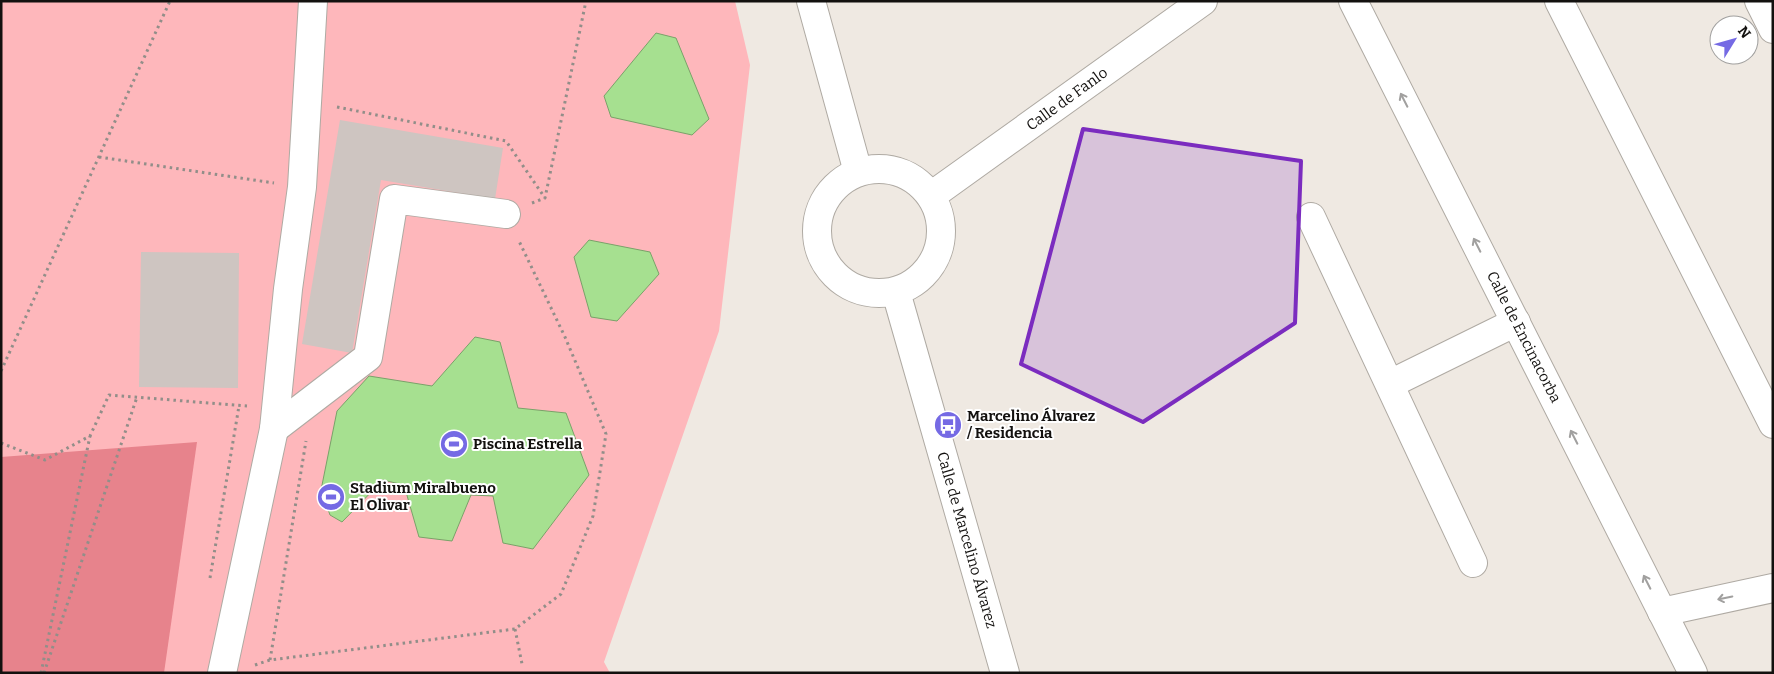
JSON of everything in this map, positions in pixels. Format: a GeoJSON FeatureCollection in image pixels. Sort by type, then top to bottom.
{"type":"FeatureCollection","features":[{"type":"Feature","properties":{"kind":"street"},"geometry":{"type":"LineString","coordinates":[[222,673],[275,419],[288,289],[302,186],[313,1]]}},
{"type":"Feature","properties":{"kind":"street"},"geometry":{"type":"LineString","coordinates":[[811,1],[858,172]]}},
{"type":"Feature","properties":{"kind":"street","name":"Calle de Fanlo"},"geometry":{"type":"LineString","coordinates":[[931,196],[1202,1]]}},
{"type":"Feature","properties":{"kind":"street","name":"Calle de Encinacorba"},"geometry":{"type":"LineString","coordinates":[[1354,1],[1693,673]]}},
{"type":"Feature","properties":{"kind":"street"},"geometry":{"type":"LineString","coordinates":[[1559,1],[1773,424]]}},
{"type":"Feature","properties":{"kind":"street"},"geometry":{"type":"LineString","coordinates":[[1759,1],[1773,28]]}},
{"type":"Feature","properties":{"kind":"street"},"geometry":{"type":"LineString","coordinates":[[879,169],[898,172],[917,182],[931,196],[939,214],[942,233],[938,251],[930,268],[917,281],[896,292],[880,294],[861,291],[843,282],[829,268],[820,251],[817,232],[820,212],[828,195],[842,181],[858,172],[879,169]]}},
{"type":"Feature","properties":{"kind":"street"},"geometry":{"type":"LineString","coordinates":[[275,419],[313,399],[368,357],[394,199],[506,214]]}},
{"type":"Feature","properties":{"kind":"street"},"geometry":{"type":"LineString","coordinates":[[1311,216],[1473,562]]}},
{"type":"Feature","properties":{"kind":"street","name":"Calle de Marcelino Álvarez"},"geometry":{"type":"LineString","coordinates":[[896,292],[1005,673]]}},
{"type":"Feature","properties":{"kind":"street"},"geometry":{"type":"LineString","coordinates":[[1390,384],[1516,322]]}},
{"type":"Feature","properties":{"kind":"street"},"geometry":{"type":"LineString","coordinates":[[1662,612],[1773,588]]}},
{"type":"Feature","properties":{"kind":"path"},"geometry":{"type":"LineString","coordinates":[[1,371],[170,1]]}},
{"type":"Feature","properties":{"kind":"path"},"geometry":{"type":"LineString","coordinates":[[545,198],[586,1]]}},
{"type":"Feature","properties":{"kind":"path"},"geometry":{"type":"LineString","coordinates":[[307,101],[506,141],[545,198]]}},
{"type":"Feature","properties":{"kind":"path"},"geometry":{"type":"LineString","coordinates":[[99,157],[302,186]]}},
{"type":"Feature","properties":{"kind":"path"},"geometry":{"type":"LineString","coordinates":[[252,665],[270,660],[515,629],[561,594],[592,516],[606,434],[565,337],[506,214],[545,198]]}},
{"type":"Feature","properties":{"kind":"path"},"geometry":{"type":"LineString","coordinates":[[42,673],[90,436],[109,395],[239,406],[275,419]]}},
{"type":"Feature","properties":{"kind":"path"},"geometry":{"type":"LineString","coordinates":[[42,673],[137,397]]}},
{"type":"Feature","properties":{"kind":"path"},"geometry":{"type":"LineString","coordinates":[[270,660],[313,399]]}},
{"type":"Feature","properties":{"kind":"path"},"geometry":{"type":"LineString","coordinates":[[208,587],[239,406]]}},
{"type":"Feature","properties":{"kind":"path"},"geometry":{"type":"LineString","coordinates":[[1,442],[45,460],[90,436]]}},
{"type":"Feature","properties":{"kind":"path"},"geometry":{"type":"LineString","coordinates":[[515,629],[522,664]]}},
{"type":"Feature","properties":{"kind":"highlighted area"},"geometry":{"type":"Polygon","coordinates":[[[1083,129],[1301,161],[1295,323],[1143,422],[1021,364],[1083,129]]]}},
{"type":"Feature","properties":{"kind":"shaded area","name":"Stadium Miralbueno El Olivar"},"geometry":{"type":"Polygon","coordinates":[[[1,1],[735,1],[750,65],[719,331],[604,662],[610,673],[1,673],[1,1]]]}},
{"type":"Feature","properties":{"kind":"shaded area"},"geometry":{"type":"Polygon","coordinates":[[[656,33],[676,38],[709,119],[692,135],[611,117],[604,96],[656,33]]]}},
{"type":"Feature","properties":{"kind":"shaded area"},"geometry":{"type":"Polygon","coordinates":[[[589,240],[650,252],[659,274],[617,321],[591,317],[574,257],[589,240]]]}},
{"type":"Feature","properties":{"kind":"shaded area","name":"Piscina Estrella"},"geometry":{"type":"Polygon","coordinates":[[[475,337],[500,342],[518,408],[566,413],[589,475],[533,549],[503,543],[493,496],[471,495],[452,541],[419,537],[404,485],[383,480],[342,522],[330,515],[321,490],[337,411],[369,376],[432,386],[475,337]]]}},
{"type":"Feature","properties":{"kind":"shaded area"},"geometry":{"type":"Polygon","coordinates":[[[197,442],[164,673],[1,673],[1,457],[197,442]]]}},
{"type":"Feature","properties":{"kind":"building"},"geometry":{"type":"Polygon","coordinates":[[[340,120],[503,148],[495,199],[381,180],[352,353],[302,344],[340,120]]]}},
{"type":"Feature","properties":{"kind":"building"},"geometry":{"type":"Polygon","coordinates":[[[141,252],[239,253],[238,388],[139,387],[141,252]]]}},
{"type":"Feature","properties":{"kind":"place","name":"Marcelino Álvarez / Residencia"},"geometry":{"type":"Point","coordinates":[948,425]}},
{"type":"Feature","properties":{"kind":"place","name":"Piscina Estrella"},"geometry":{"type":"Point","coordinates":[454,444]}},
{"type":"Feature","properties":{"kind":"place","name":"Stadium Miralbueno El Olivar"},"geometry":{"type":"Point","coordinates":[331,497]}}]}
